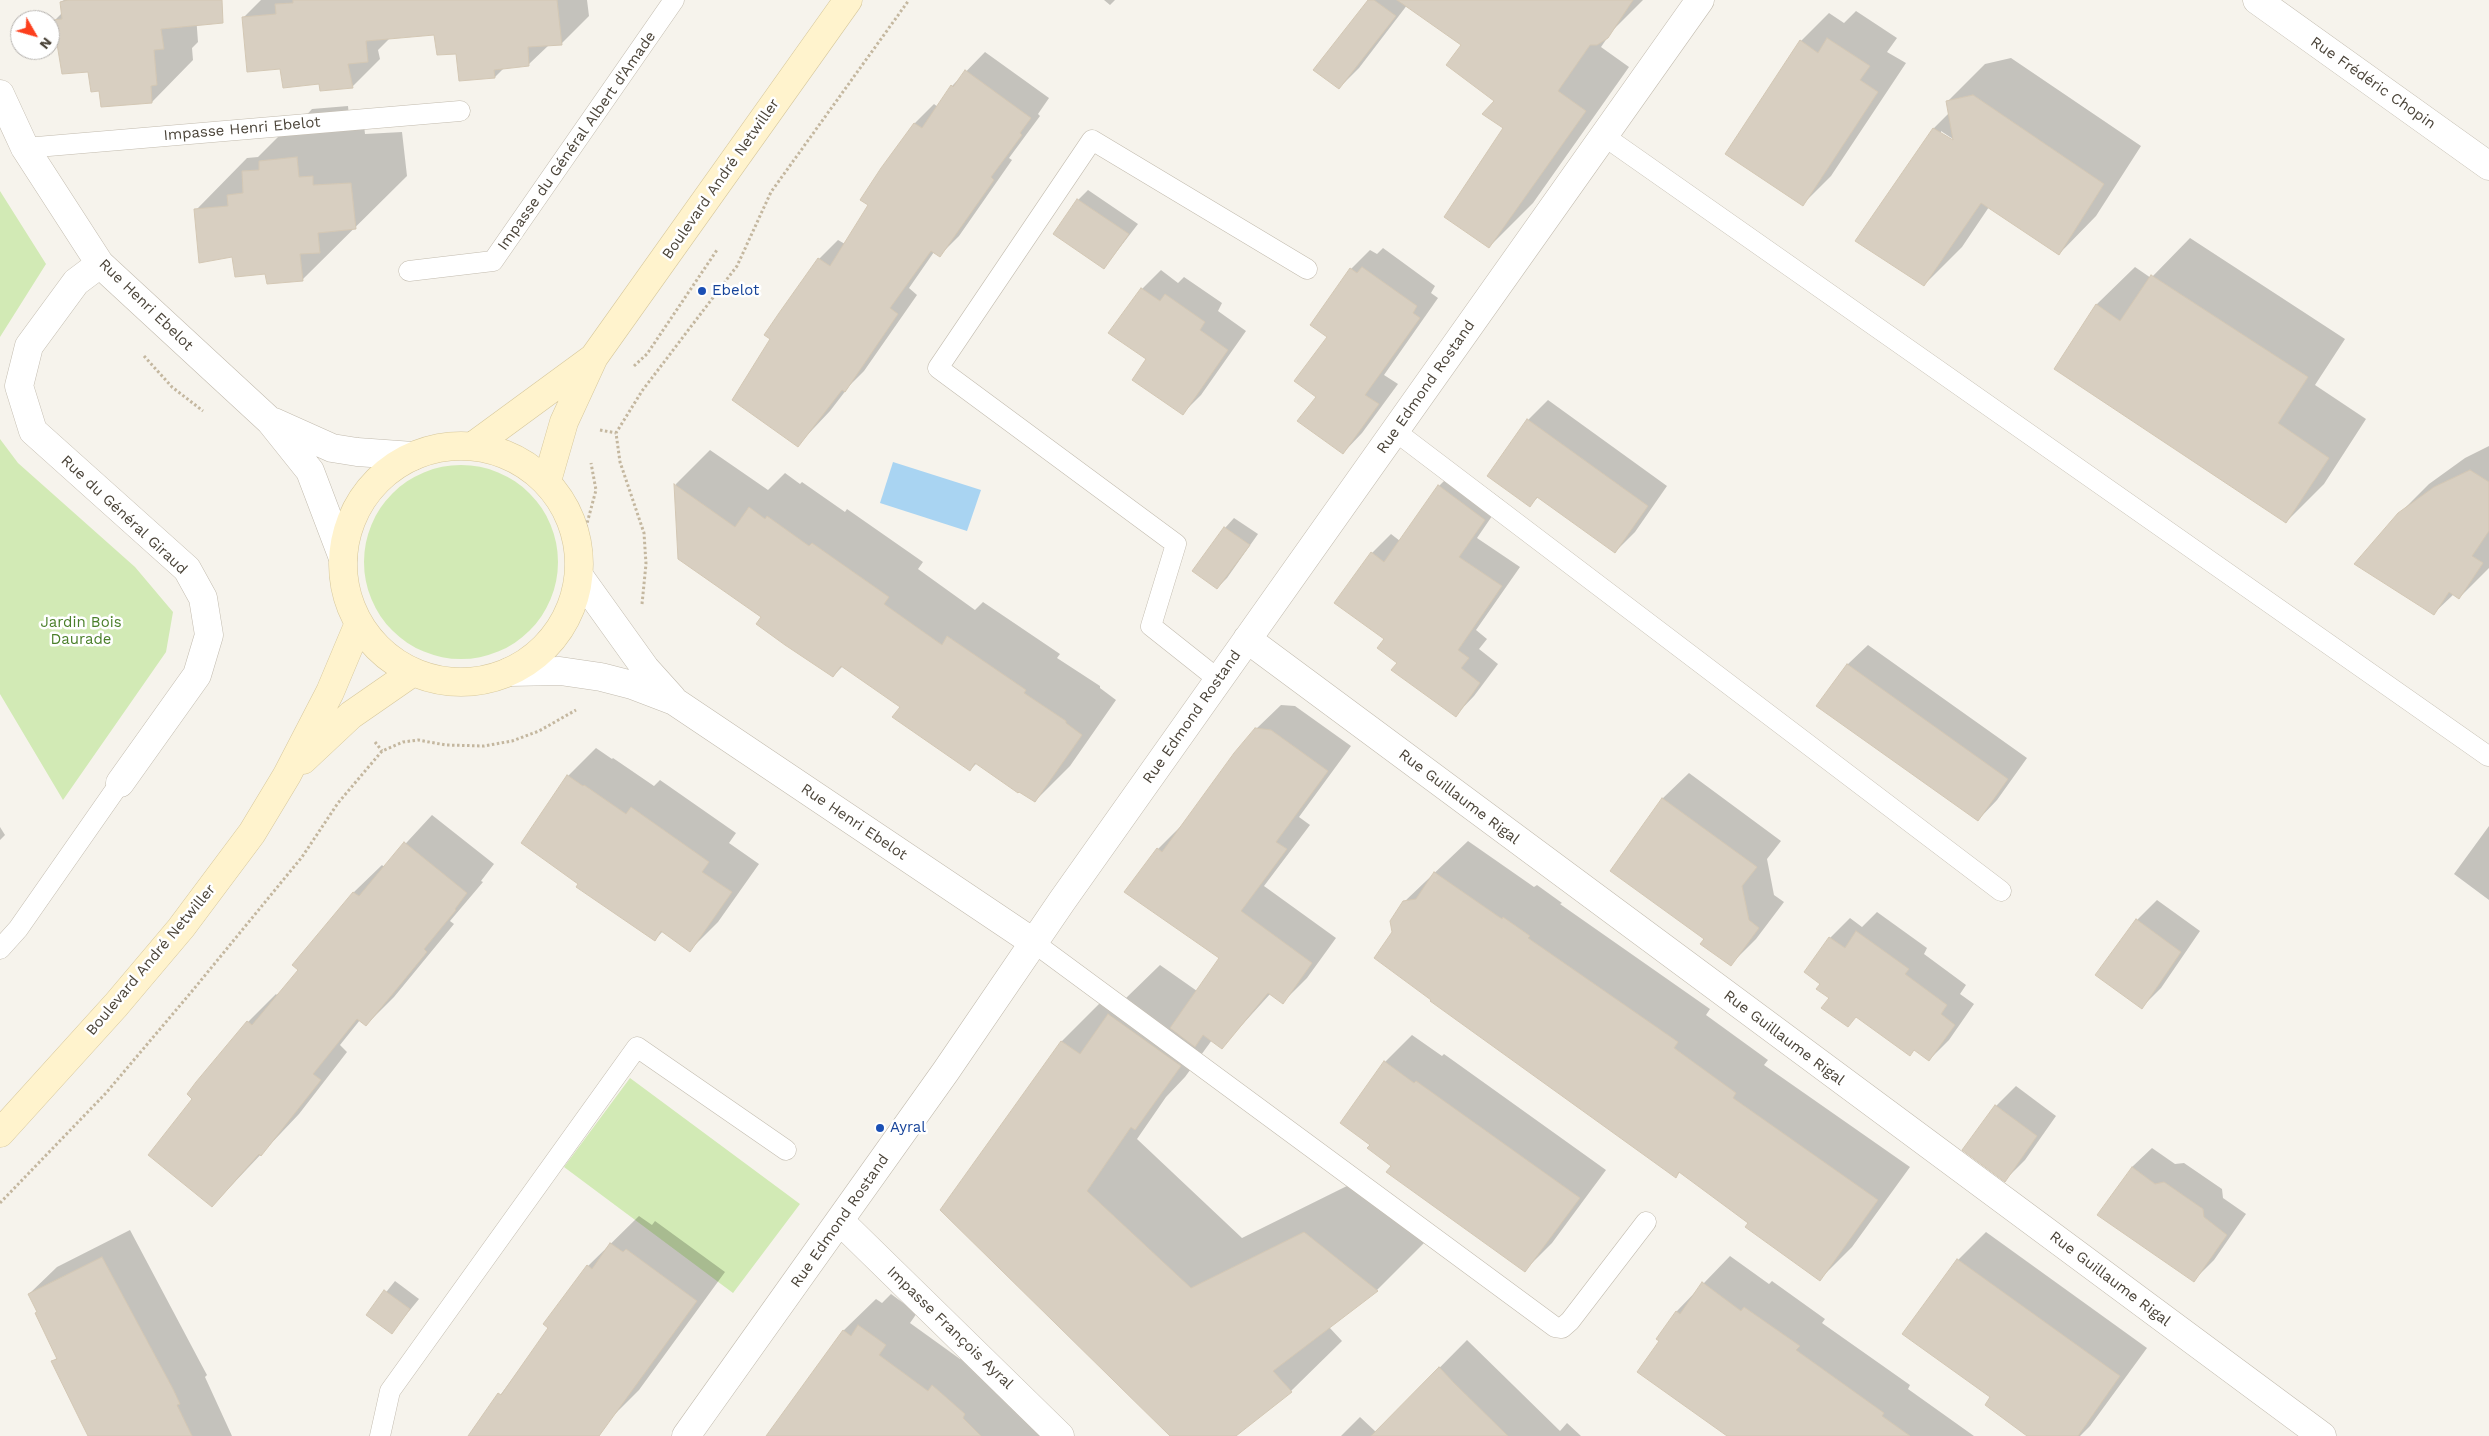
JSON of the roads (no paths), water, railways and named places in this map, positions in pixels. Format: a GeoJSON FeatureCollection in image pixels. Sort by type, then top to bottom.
{"type":"FeatureCollection","features":[{"type":"Feature","properties":{"kind":"main road","name":"Boulevard André Netwiller"},"geometry":{"type":"LineString","coordinates":[[547,481],[564,422],[594,357],[848,0]]}},
{"type":"Feature","properties":{"kind":"main road","name":"Boulevard André Netwiller"},"geometry":{"type":"LineString","coordinates":[[473,446],[594,357]]}},
{"type":"Feature","properties":{"kind":"main road"},"geometry":{"type":"LineString","coordinates":[[473,446],[513,457],[547,481],[569,515],[579,566],[568,616],[557,634],[538,653],[509,672],[469,682],[432,679],[413,672],[392,660],[373,643],[359,623],[350,602],[344,580],[343,558],[346,535],[365,494],[386,472],[413,456],[442,447],[473,446]]}},
{"type":"Feature","properties":{"kind":"main road","name":"Boulevard André Netwiller"},"geometry":{"type":"LineString","coordinates":[[0,1132],[110,1012],[181,928],[252,833],[286,775],[330,692],[359,623]]}},
{"type":"Feature","properties":{"kind":"main road","name":"Boulevard André Netwiller"},"geometry":{"type":"LineString","coordinates":[[286,775],[351,715],[413,672]]}},
{"type":"Feature","properties":{"kind":"street","name":"Rue Edmond Rostand"},"geometry":{"type":"LineString","coordinates":[[686,1436],[840,1221],[988,1011],[1033,942],[1700,0]]}},
{"type":"Feature","properties":{"kind":"street","name":"Rue Frédéric Chopin"},"geometry":{"type":"LineString","coordinates":[[2257,0],[2489,166]]}},
{"type":"Feature","properties":{"kind":"street","name":"Rue Henri Ebelot"},"geometry":{"type":"LineString","coordinates":[[0,94],[25,148],[100,264],[270,421],[310,471],[343,558]]}},
{"type":"Feature","properties":{"kind":"street","name":"Rue du Général Giraud"},"geometry":{"type":"LineString","coordinates":[[100,264],[76,282],[29,346],[19,386],[33,431],[187,569],[203,598],[209,635],[197,675],[120,783]]}},
{"type":"Feature","properties":{"kind":"street","name":"Rue Henri Ebelot"},"geometry":{"type":"LineString","coordinates":[[270,421],[332,448],[357,452],[413,456]]}},
{"type":"Feature","properties":{"kind":"street","name":"Rue Henri Ebelot"},"geometry":{"type":"LineString","coordinates":[[579,566],[626,641],[674,701]]}},
{"type":"Feature","properties":{"kind":"street","name":"Rue Guillaume Rigal"},"geometry":{"type":"LineString","coordinates":[[1247,639],[2322,1436]]}},
{"type":"Feature","properties":{"kind":"street","name":"Rue Henri Ebelot"},"geometry":{"type":"LineString","coordinates":[[509,672],[560,672],[601,677],[632,685],[674,701],[1033,942]]}},
{"type":"Feature","properties":{"kind":"street","name":"Impasse François Ayral"},"geometry":{"type":"LineString","coordinates":[[840,1221],[1060,1436]]}},
{"type":"Feature","properties":{"kind":"lane","name":"Impasse du Général Albert d'Amade"},"geometry":{"type":"LineString","coordinates":[[409,271],[493,261],[674,0]]}},
{"type":"Feature","properties":{"kind":"lane","name":"Impasse Henri Ebelot"},"geometry":{"type":"LineString","coordinates":[[25,148],[460,111]]}},
{"type":"Feature","properties":{"kind":"lane"},"geometry":{"type":"LineString","coordinates":[[1604,136],[2488,756]]}},
{"type":"Feature","properties":{"kind":"lane"},"geometry":{"type":"LineString","coordinates":[[1219,680],[1151,626],[1176,544],[938,368],[1092,140],[1307,269]]}},
{"type":"Feature","properties":{"kind":"lane"},"geometry":{"type":"LineString","coordinates":[[1395,431],[2001,891]]}},
{"type":"Feature","properties":{"kind":"lane","name":"Rue du Général Giraud"},"geometry":{"type":"LineString","coordinates":[[0,949],[18,929],[120,783]]}},
{"type":"Feature","properties":{"kind":"lane"},"geometry":{"type":"LineString","coordinates":[[1033,942],[1555,1327],[1562,1328],[1570,1321],[1646,1222]]}},
{"type":"Feature","properties":{"kind":"lane"},"geometry":{"type":"LineString","coordinates":[[380,1436],[390,1391],[637,1046],[786,1150]]}},
{"type":"Feature","properties":{"kind":"water"},"geometry":{"type":"Polygon","coordinates":[[[893,462],[981,490],[967,531],[880,503],[893,462]]]}},
{"type":"Feature","properties":{"kind":"place","name":"Ebelot"},"geometry":{"type":"Point","coordinates":[702,291]}},
{"type":"Feature","properties":{"kind":"place","name":"Ayral"},"geometry":{"type":"Point","coordinates":[880,1128]}},
{"type":"Feature","properties":{"kind":"park label","name":"Jardin Bois Daurade"},"geometry":{"type":"Point","coordinates":[81,632]}}]}
